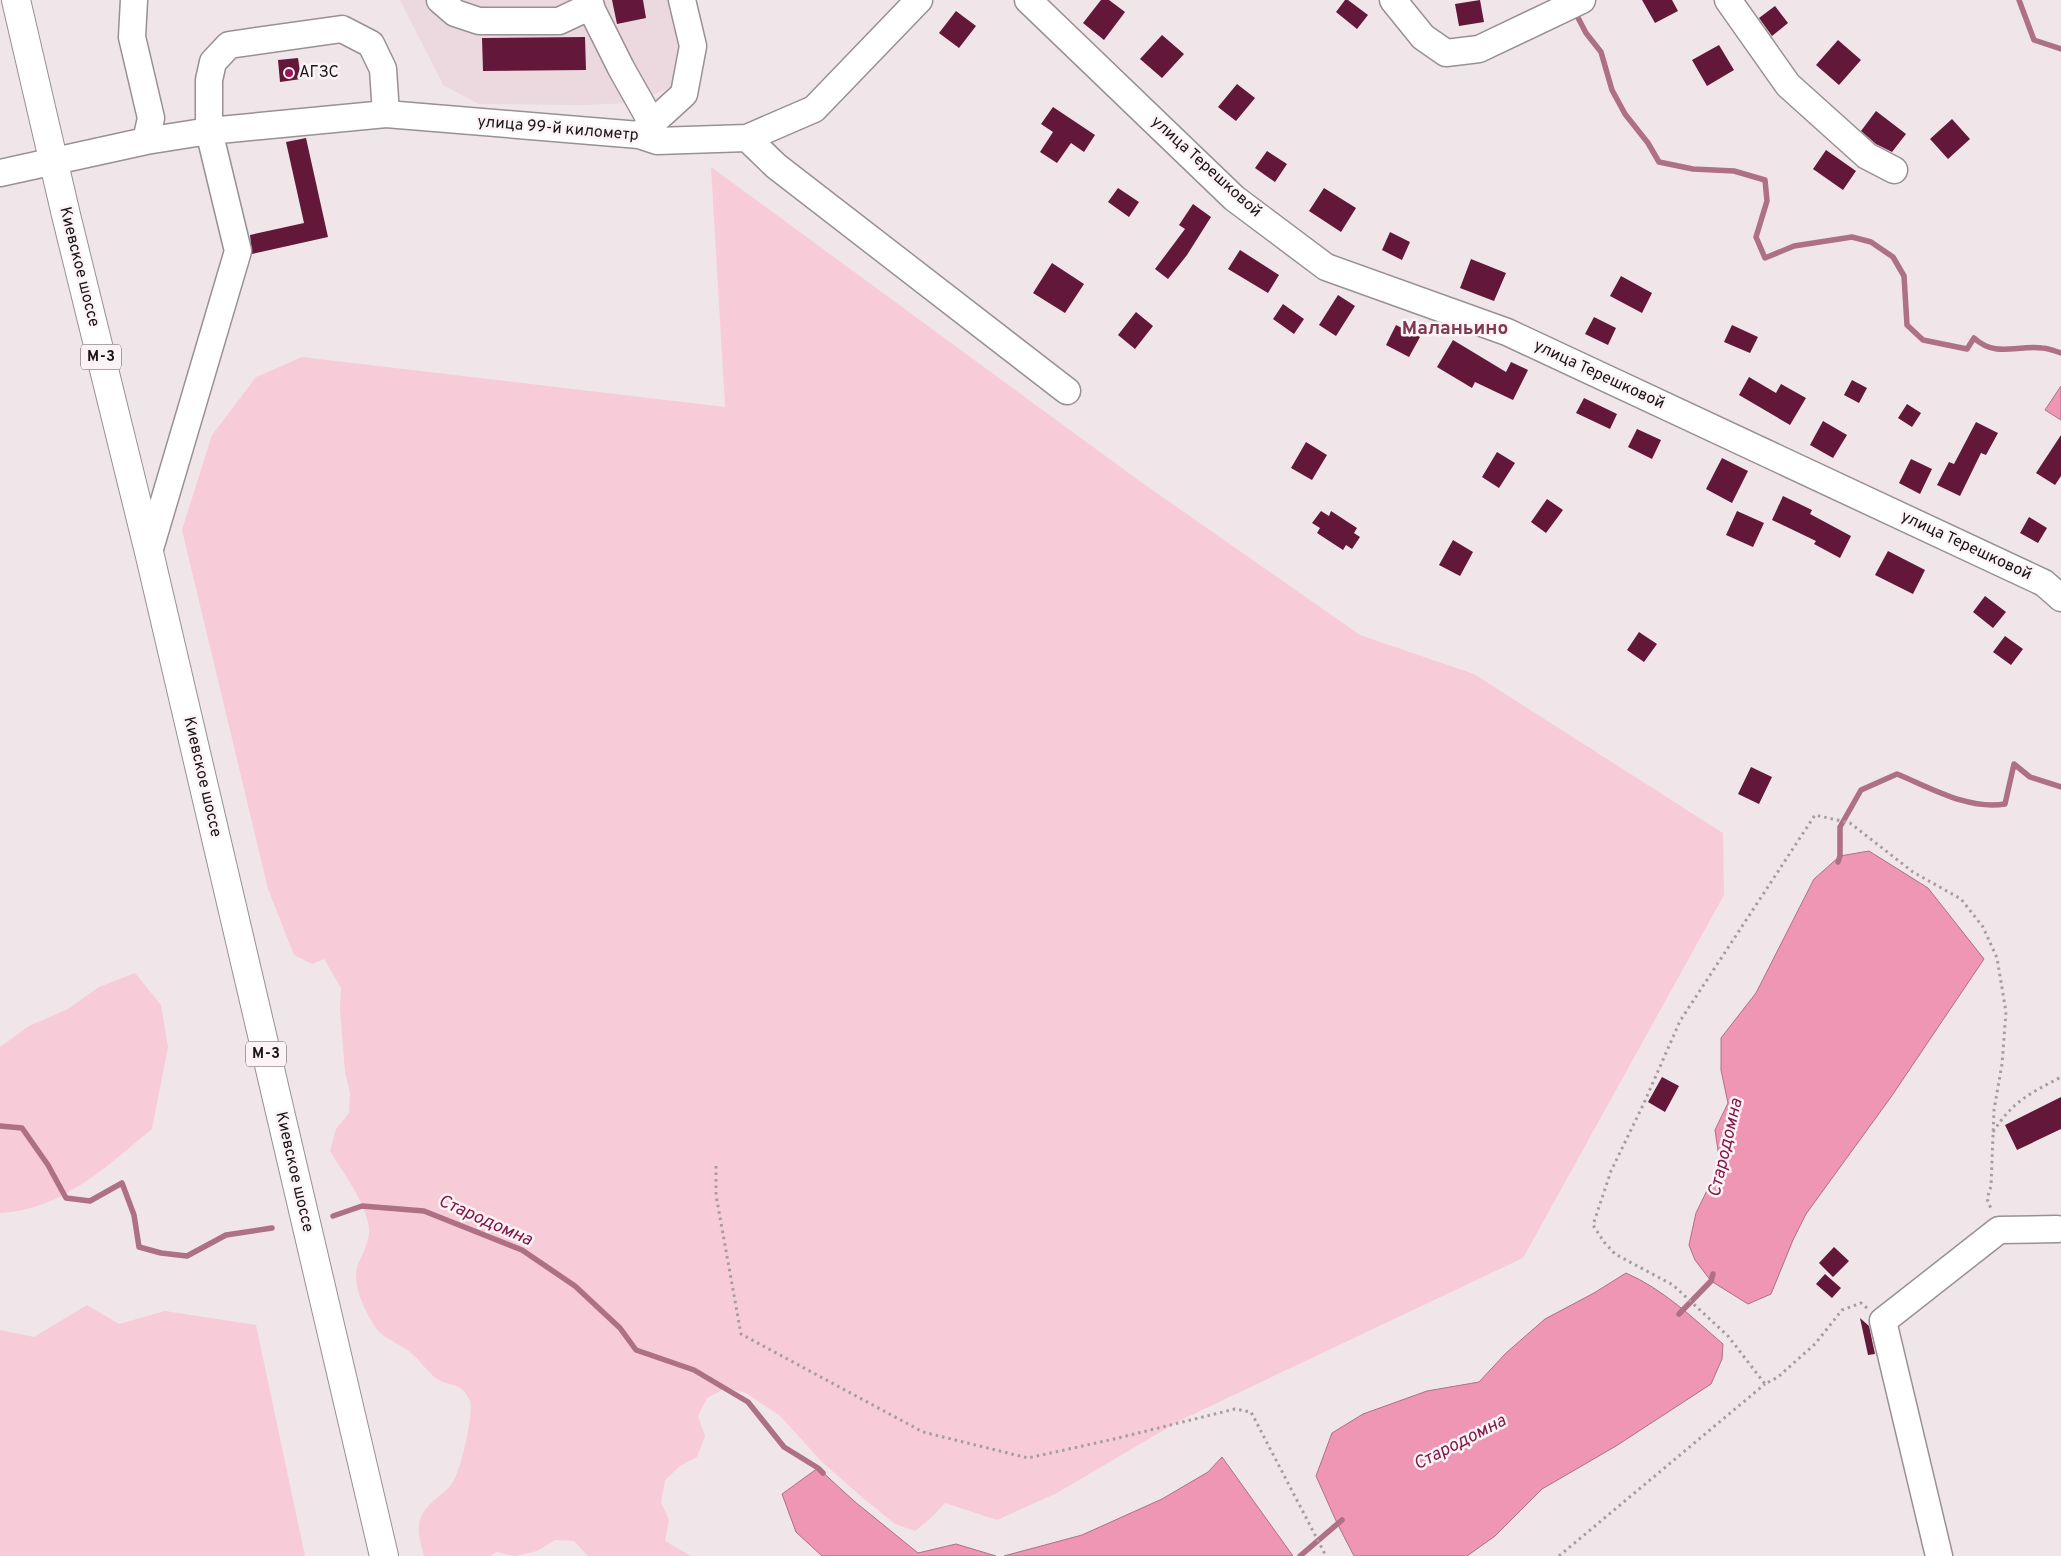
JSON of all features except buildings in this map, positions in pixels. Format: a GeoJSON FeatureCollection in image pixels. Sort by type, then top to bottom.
{"type":"FeatureCollection","features":[{"type":"Feature","properties":{"kind":"highway","name":"Киевское шоссе"},"geometry":{"type":"LineString","coordinates":[[16,0],[53,162],[149,552],[384,1556]]}},
{"type":"Feature","properties":{"kind":"street"},"geometry":{"type":"LineString","coordinates":[[134,0],[132,37],[151,118],[146,142]]}},
{"type":"Feature","properties":{"kind":"street"},"geometry":{"type":"LineString","coordinates":[[440,0],[455,13],[479,21],[559,21],[589,3],[621,68],[645,129],[684,94],[692,46],[682,0]]}},
{"type":"Feature","properties":{"kind":"street","name":"улица 99-й километр"},"geometry":{"type":"LineString","coordinates":[[53,162],[209,131],[386,114],[645,129],[657,141],[747,138],[814,109],[919,0]]}},
{"type":"Feature","properties":{"kind":"street","name":"улица Терешковой"},"geometry":{"type":"LineString","coordinates":[[1028,0],[1234,198],[1326,267],[1507,332],[2044,583],[2061,598]]}},
{"type":"Feature","properties":{"kind":"street"},"geometry":{"type":"LineString","coordinates":[[1393,0],[1423,37],[1446,53],[1479,49],[1582,0]]}},
{"type":"Feature","properties":{"kind":"street"},"geometry":{"type":"LineString","coordinates":[[1728,0],[1788,85],[1866,156],[1894,170]]}},
{"type":"Feature","properties":{"kind":"street"},"geometry":{"type":"LineString","coordinates":[[149,552],[238,251],[209,131],[209,80],[213,62],[229,45],[342,29],[371,44],[383,69],[386,114]]}},
{"type":"Feature","properties":{"kind":"street"},"geometry":{"type":"LineString","coordinates":[[747,138],[776,166],[1067,391]]}},
{"type":"Feature","properties":{"kind":"street"},"geometry":{"type":"LineString","coordinates":[[0,173],[53,162]]}},
{"type":"Feature","properties":{"kind":"street"},"geometry":{"type":"LineString","coordinates":[[1940,1556],[1883,1321],[1999,1230],[2057,1229]]}},
{"type":"Feature","properties":{"kind":"path"},"geometry":{"type":"LineString","coordinates":[[1765,1384],[1728,1336],[1672,1285],[1616,1254],[1604,1242],[1593,1225],[1611,1171],[1680,1021],[1815,815],[1850,823],[1912,872],[1961,900],[1983,927],[1997,958],[2006,1012],[2002,1064],[1992,1132],[1991,1186],[1987,1198],[1999,1230]]}},
{"type":"Feature","properties":{"kind":"path"},"geometry":{"type":"LineString","coordinates":[[1992,1132],[2002,1117],[2022,1098],[2061,1077]]}},
{"type":"Feature","properties":{"kind":"path"},"geometry":{"type":"LineString","coordinates":[[716,1166],[716,1195],[741,1334],[923,1432],[1028,1458],[1235,1409],[1252,1412],[1326,1556]]}},
{"type":"Feature","properties":{"kind":"path"},"geometry":{"type":"LineString","coordinates":[[1559,1556],[1765,1384],[1778,1377],[1815,1344],[1842,1310],[1861,1303],[1883,1321]]}},
{"type":"Feature","properties":{"kind":"shaded area"},"geometry":{"type":"Polygon","coordinates":[[[400,0],[673,0],[678,22],[680,82],[663,91],[631,103],[583,105],[479,104],[443,85],[400,0]]]}},
{"type":"Feature","properties":{"kind":"shaded area"},"geometry":{"type":"Polygon","coordinates":[[[711,167],[1141,482],[1360,635],[1474,674],[1723,833],[1724,895],[1523,1258],[1181,1420],[1057,1493],[997,1520],[945,1503],[915,1531],[895,1524],[822,1462],[780,1416],[746,1393],[726,1388],[707,1398],[698,1416],[705,1436],[697,1457],[680,1466],[665,1480],[661,1502],[669,1520],[665,1541],[691,1556],[588,1556],[574,1541],[555,1540],[537,1551],[515,1556],[496,1552],[491,1556],[424,1556],[419,1536],[420,1520],[428,1507],[455,1479],[468,1431],[470,1401],[463,1390],[437,1379],[410,1352],[377,1330],[370,1319],[357,1288],[356,1272],[366,1247],[369,1228],[359,1198],[330,1151],[336,1129],[349,1113],[350,1093],[345,1072],[340,1009],[341,988],[324,959],[312,964],[294,955],[268,889],[182,530],[212,435],[256,377],[302,357],[725,407],[711,167]]]}},
{"type":"Feature","properties":{"kind":"shaded area"},"geometry":{"type":"Polygon","coordinates":[[[135,973],[161,1005],[168,1047],[152,1129],[100,1171],[63,1195],[44,1204],[0,1213],[0,1047],[29,1026],[68,1009],[99,987],[135,973]]]}},
{"type":"Feature","properties":{"kind":"shaded area"},"geometry":{"type":"Polygon","coordinates":[[[87,1305],[119,1324],[165,1311],[256,1325],[305,1556],[0,1556],[0,1330],[34,1337],[87,1305]]]}},
{"type":"Feature","properties":{"kind":"water"},"geometry":{"type":"Polygon","coordinates":[[[2061,386],[2061,420],[2045,410],[2061,386]]]}},
{"type":"Feature","properties":{"kind":"water"},"geometry":{"type":"Polygon","coordinates":[[[1869,851],[1928,888],[1984,959],[1891,1097],[1806,1214],[1771,1294],[1748,1304],[1711,1281],[1695,1260],[1689,1245],[1696,1213],[1720,1164],[1715,1130],[1728,1103],[1721,1070],[1721,1038],[1756,993],[1814,879],[1840,856],[1869,851]]]}},
{"type":"Feature","properties":{"kind":"water"},"geometry":{"type":"Polygon","coordinates":[[[1626,1273],[1653,1287],[1689,1314],[1723,1344],[1722,1359],[1711,1384],[1616,1446],[1542,1489],[1495,1536],[1467,1556],[1354,1556],[1316,1476],[1332,1433],[1363,1414],[1427,1391],[1479,1382],[1506,1353],[1545,1319],[1594,1293],[1626,1273]]]}},
{"type":"Feature","properties":{"kind":"water"},"geometry":{"type":"Polygon","coordinates":[[[1222,1457],[1293,1556],[1004,1556],[1082,1535],[1162,1499],[1208,1472],[1222,1457]]]}},
{"type":"Feature","properties":{"kind":"water"},"geometry":{"type":"Polygon","coordinates":[[[818,1468],[854,1501],[918,1553],[956,1544],[996,1556],[822,1556],[796,1532],[782,1494],[818,1468]]]}},
{"type":"Feature","properties":{"kind":"waterway"},"geometry":{"type":"LineString","coordinates":[[2019,0],[2034,40],[2061,49]]}},
{"type":"Feature","properties":{"kind":"waterway"},"geometry":{"type":"LineString","coordinates":[[1575,12],[1586,33],[1601,52],[1612,90],[1625,114],[1648,143],[1659,162],[1693,169],[1734,171],[1765,180],[1767,201],[1756,237],[1765,258],[1794,246],[1852,237],[1871,242],[1893,257],[1904,276],[1907,325],[1923,340],[1967,349],[1974,338],[1990,348],[2044,348],[2061,353]]}},
{"type":"Feature","properties":{"kind":"waterway","name":"Стародомна"},"geometry":{"type":"LineString","coordinates":[[1838,862],[1840,856],[1840,827],[1861,790],[1897,774],[1936,791],[1977,804],[2005,804],[2014,764],[2030,777],[2061,787]]}},
{"type":"Feature","properties":{"kind":"waterway","name":"Стародомна"},"geometry":{"type":"LineString","coordinates":[[0,1126],[22,1128],[48,1165],[66,1198],[90,1201],[122,1183],[134,1215],[139,1247],[161,1253],[187,1256],[226,1235],[272,1228]]}},
{"type":"Feature","properties":{"kind":"waterway","name":"Стародомна"},"geometry":{"type":"LineString","coordinates":[[333,1216],[362,1206],[424,1211],[522,1250],[575,1286],[620,1328],[636,1350],[694,1370],[748,1402],[784,1447],[823,1473]]}},
{"type":"Feature","properties":{"kind":"waterway","name":"Стародомна"},"geometry":{"type":"LineString","coordinates":[[1679,1314],[1711,1281],[1713,1274]]}},
{"type":"Feature","properties":{"kind":"waterway","name":"Стародомна"},"geometry":{"type":"LineString","coordinates":[[1300,1556],[1342,1520]]}},
{"type":"Feature","properties":{"kind":"place","name":"АГЗС"},"geometry":{"type":"Point","coordinates":[289,73]}},
{"type":"Feature","properties":{"kind":"district","name":"Маланьино"},"geometry":{"type":"Point","coordinates":[1455,329]}}]}
